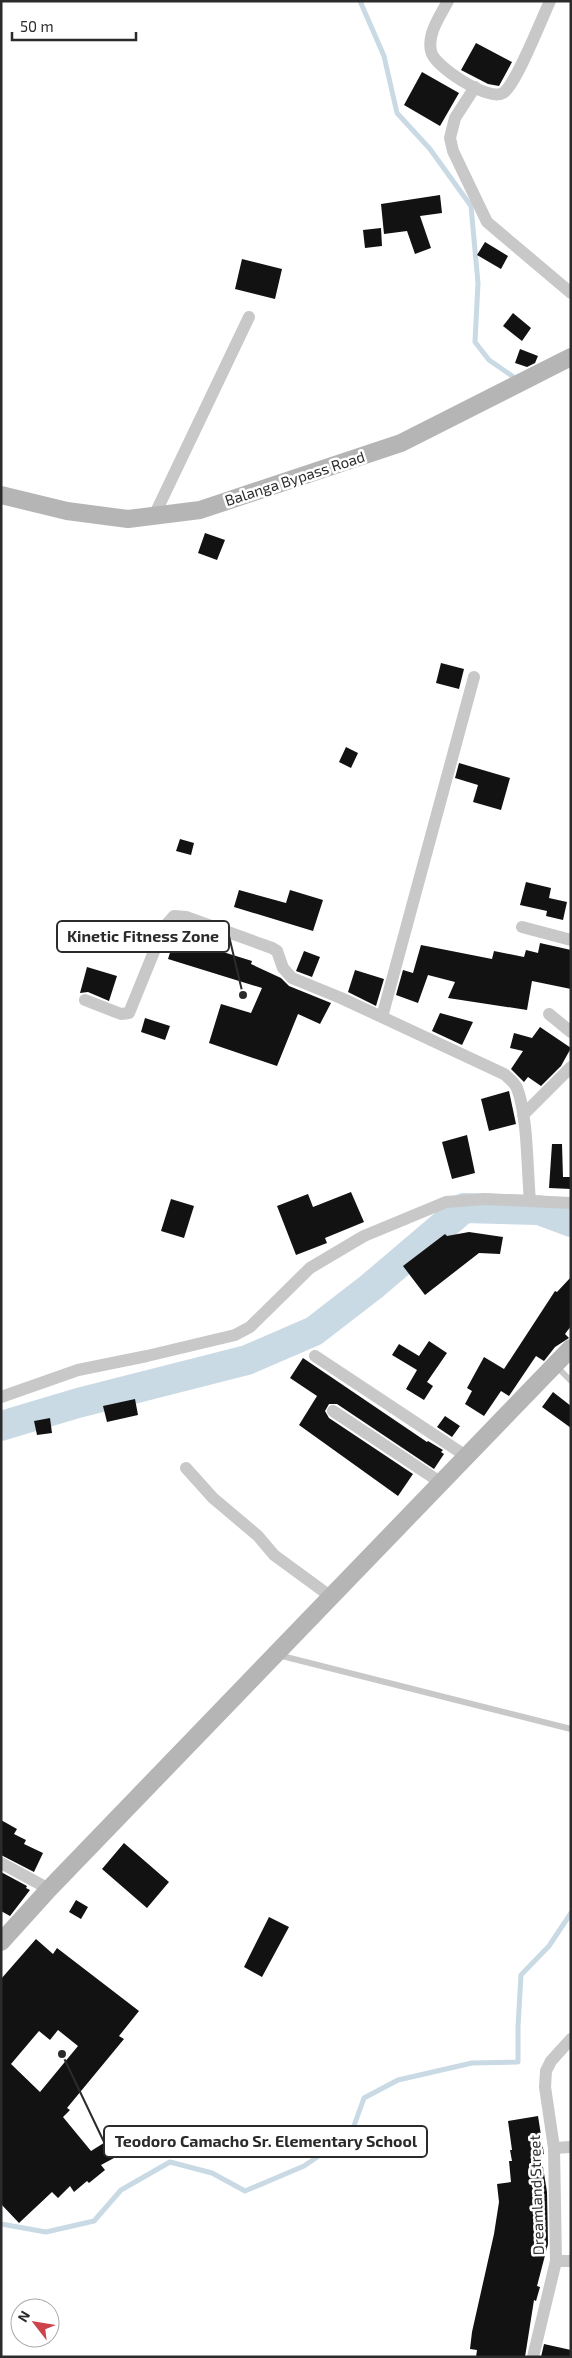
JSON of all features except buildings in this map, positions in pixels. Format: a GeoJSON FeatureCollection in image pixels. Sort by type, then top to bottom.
{"type":"FeatureCollection","features":[{"type":"Feature","properties":{"kind":"street"},"geometry":{"type":"LineString","coordinates":[[448,1],[430,38],[431,53],[440,66],[475,87],[497,95],[504,93],[518,70],[550,1]]}},
{"type":"Feature","properties":{"kind":"street"},"geometry":{"type":"LineString","coordinates":[[475,87],[455,118],[450,138],[454,152],[487,222],[571,293]]}},
{"type":"Feature","properties":{"kind":"street"},"geometry":{"type":"LineString","coordinates":[[154,516],[249,317]]}},
{"type":"Feature","properties":{"kind":"street","name":"Balanga Bypass Road"},"geometry":{"type":"LineString","coordinates":[[1,494],[76,512],[128,519],[200,510],[401,444],[571,357]]}},
{"type":"Feature","properties":{"kind":"street"},"geometry":{"type":"LineString","coordinates":[[382,1017],[474,677]]}},
{"type":"Feature","properties":{"kind":"street"},"geometry":{"type":"LineString","coordinates":[[84,1000],[121,1014],[129,1013],[164,926],[174,916],[186,917],[272,948],[277,951],[283,968],[292,978],[382,1017],[504,1074],[512,1080],[517,1088],[523,1115],[530,1201]]}},
{"type":"Feature","properties":{"kind":"street"},"geometry":{"type":"LineString","coordinates":[[522,927],[571,940]]}},
{"type":"Feature","properties":{"kind":"street"},"geometry":{"type":"LineString","coordinates":[[549,1014],[571,1032]]}},
{"type":"Feature","properties":{"kind":"street"},"geometry":{"type":"LineString","coordinates":[[523,1115],[571,1067]]}},
{"type":"Feature","properties":{"kind":"street"},"geometry":{"type":"LineString","coordinates":[[1,1397],[78,1370],[235,1335],[250,1327],[310,1268],[364,1236],[446,1202],[485,1200],[571,1202]]}},
{"type":"Feature","properties":{"kind":"street"},"geometry":{"type":"LineString","coordinates":[[1,1942],[49,1889],[274,1654],[571,1348]]}},
{"type":"Feature","properties":{"kind":"street"},"geometry":{"type":"LineString","coordinates":[[315,1356],[466,1456]]}},
{"type":"Feature","properties":{"kind":"street"},"geometry":{"type":"LineString","coordinates":[[333,1411],[440,1482]]}},
{"type":"Feature","properties":{"kind":"street"},"geometry":{"type":"LineString","coordinates":[[186,1468],[213,1498],[258,1536],[274,1556],[330,1596]]}},
{"type":"Feature","properties":{"kind":"street"},"geometry":{"type":"LineString","coordinates":[[1,1863],[49,1889]]}},
{"type":"Feature","properties":{"kind":"street","name":"Dreamland Street"},"geometry":{"type":"LineString","coordinates":[[533,2357],[556,2261],[554,2148],[545,2087],[546,2072],[551,2061],[571,2039]]}},
{"type":"Feature","properties":{"kind":"street"},"geometry":{"type":"LineString","coordinates":[[554,2148],[571,2147]]}},
{"type":"Feature","properties":{"kind":"street"},"geometry":{"type":"LineString","coordinates":[[556,2261],[571,2261]]}},
{"type":"Feature","properties":{"kind":"lane"},"geometry":{"type":"LineString","coordinates":[[554,1364],[571,1381]]}},
{"type":"Feature","properties":{"kind":"lane"},"geometry":{"type":"LineString","coordinates":[[274,1654],[571,1729]]}},
{"type":"Feature","properties":{"kind":"waterway"},"geometry":{"type":"LineString","coordinates":[[360,1],[384,56],[397,113],[430,149],[471,206],[478,283],[475,342],[489,360],[515,378]]}},
{"type":"Feature","properties":{"kind":"waterway"},"geometry":{"type":"LineString","coordinates":[[1,1426],[78,1403],[247,1360],[314,1331],[371,1287],[464,1208],[539,1210],[571,1222]]}},
{"type":"Feature","properties":{"kind":"waterway"},"geometry":{"type":"LineString","coordinates":[[1,2224],[46,2232],[94,2221],[121,2190],[170,2162],[212,2173],[245,2191],[304,2166],[351,2134],[364,2098],[398,2080],[472,2063],[518,2062],[521,1975],[549,1946],[571,1913]]}},
{"type":"Feature","properties":{"kind":"place","name":"Kinetic Fitness Zone"},"geometry":{"type":"Point","coordinates":[243,995]}},
{"type":"Feature","properties":{"kind":"place","name":"Teodoro Camacho Sr. Elementary School"},"geometry":{"type":"Point","coordinates":[62,2054]}}]}
